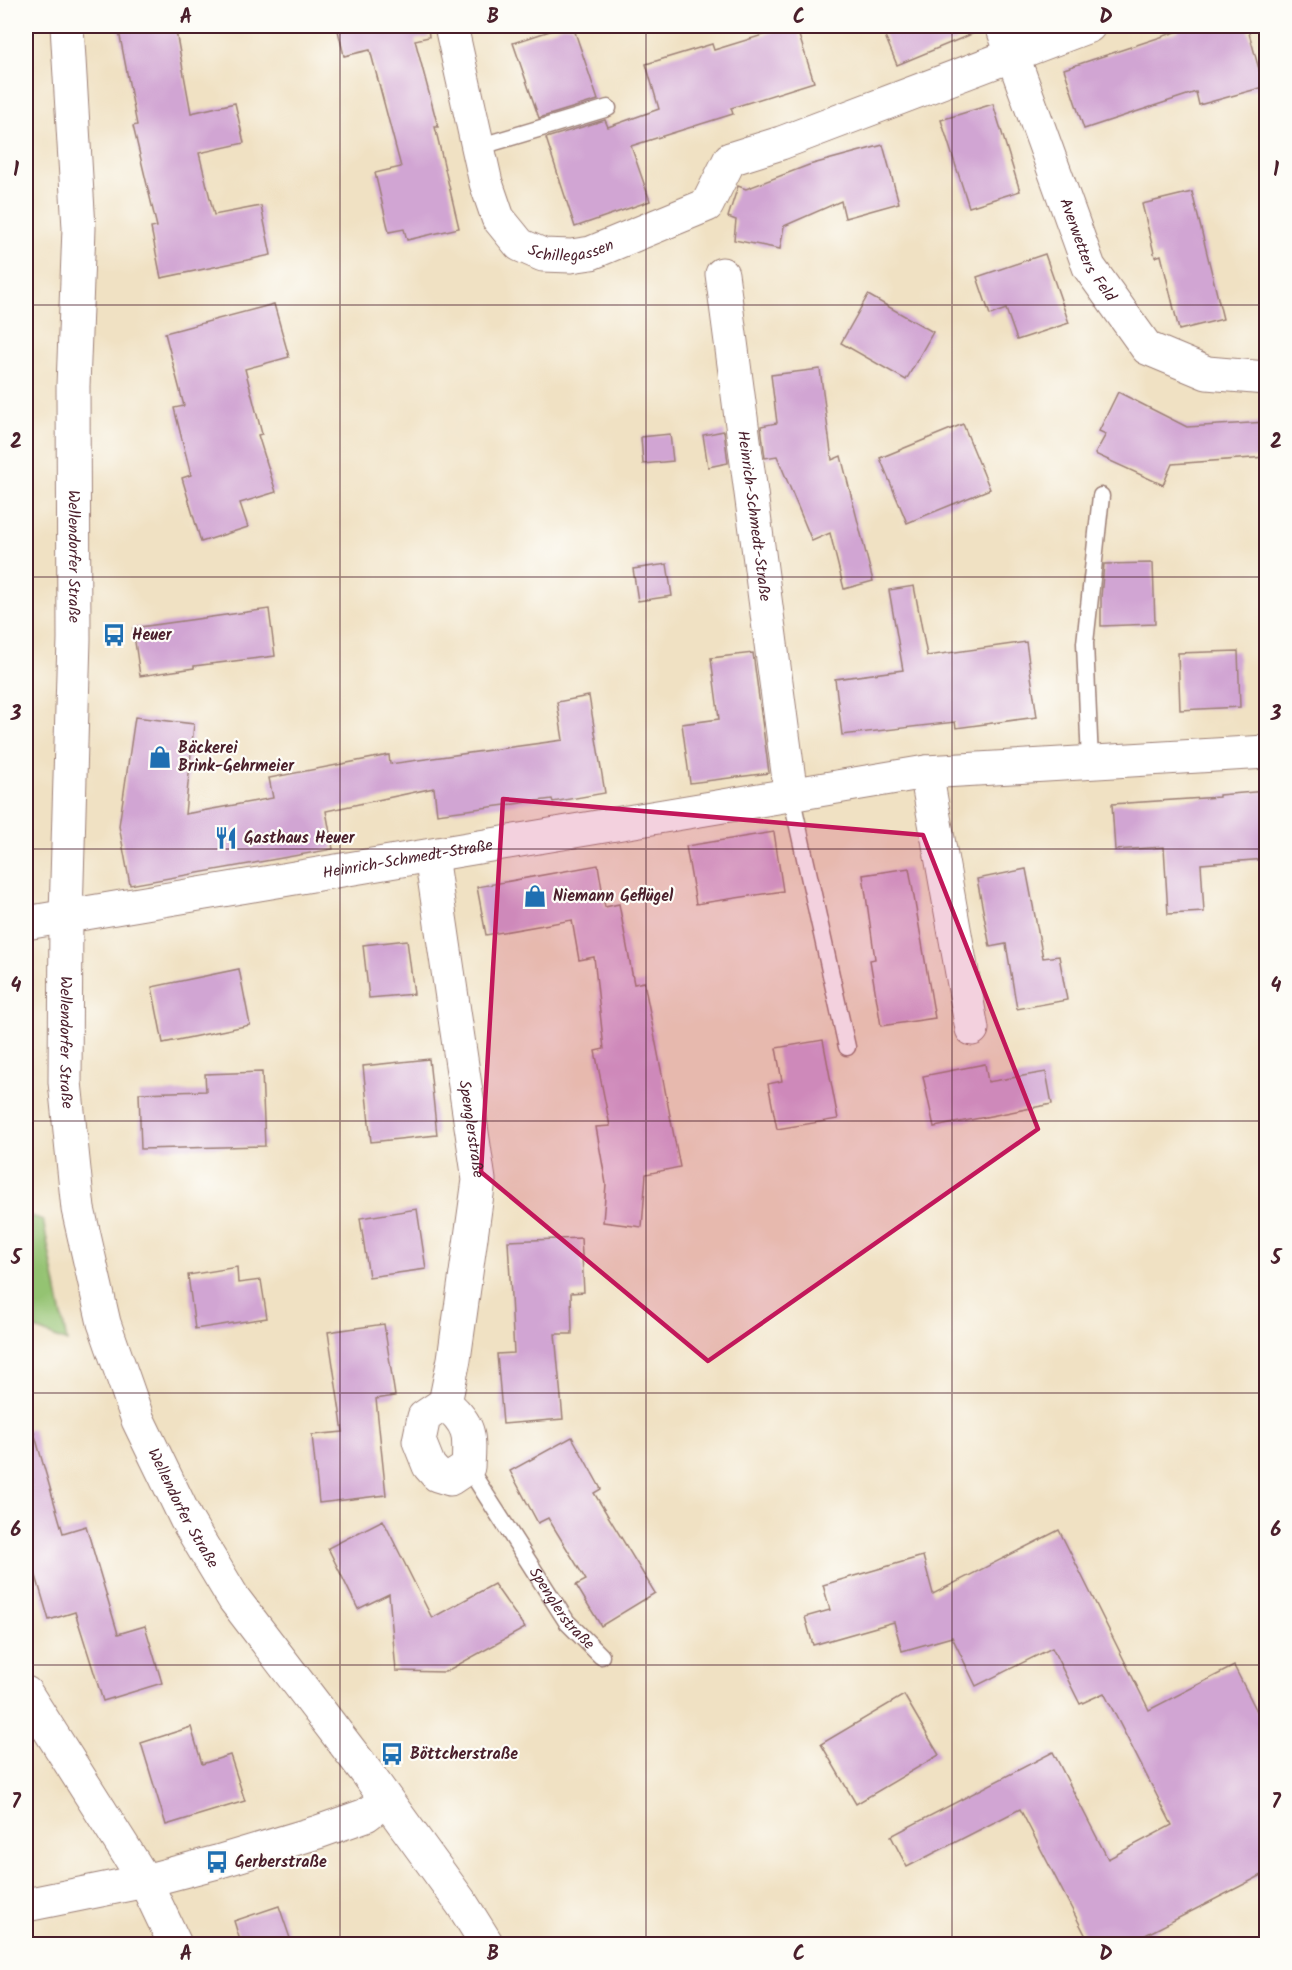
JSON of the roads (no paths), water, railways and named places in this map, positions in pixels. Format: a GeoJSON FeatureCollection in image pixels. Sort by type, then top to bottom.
{"type":"FeatureCollection","features":[{"type":"Feature","properties":{"kind":"street","name":"Wellendorfer Straße"},"geometry":{"type":"LineString","coordinates":[[66,26],[79,228],[73,386],[74,639],[66,915],[65,1082],[78,1209],[104,1323],[138,1420],[186,1519],[234,1599],[386,1800],[462,1904],[487,1944]]}},
{"type":"Feature","properties":{"kind":"street","name":"Schillegassen"},"geometry":{"type":"LineString","coordinates":[[451,26],[486,183],[498,218],[520,245],[543,255],[571,256],[591,253],[707,205],[730,159],[781,143],[1006,40],[1089,26]]}},
{"type":"Feature","properties":{"kind":"street","name":"Averwetters Feld"},"geometry":{"type":"LineString","coordinates":[[1006,40],[1089,267],[1147,348],[1207,373],[1266,378]]}},
{"type":"Feature","properties":{"kind":"street","name":"Heinrich-Schmedt-Straße"},"geometry":{"type":"LineString","coordinates":[[722,274],[791,795]]}},
{"type":"Feature","properties":{"kind":"street","name":"Heinrich-Schmedt-Straße"},"geometry":{"type":"LineString","coordinates":[[26,923],[926,772],[1266,752]]}},
{"type":"Feature","properties":{"kind":"street"},"geometry":{"type":"LineString","coordinates":[[926,772],[972,1029]]}},
{"type":"Feature","properties":{"kind":"street","name":"Spenglerstraße"},"geometry":{"type":"LineString","coordinates":[[431,856],[479,1180],[454,1359],[445,1403]]}},
{"type":"Feature","properties":{"kind":"street"},"geometry":{"type":"LineString","coordinates":[[445,1403],[460,1416],[470,1438],[468,1467],[450,1479],[437,1475],[429,1466],[419,1441],[424,1417],[445,1403]]}},
{"type":"Feature","properties":{"kind":"street"},"geometry":{"type":"LineString","coordinates":[[26,1693],[145,1881],[175,1944]]}},
{"type":"Feature","properties":{"kind":"street"},"geometry":{"type":"LineString","coordinates":[[26,1905],[145,1881],[318,1832],[366,1815],[386,1800]]}},
{"type":"Feature","properties":{"kind":"lane"},"geometry":{"type":"LineString","coordinates":[[478,147],[608,108]]}},
{"type":"Feature","properties":{"kind":"lane"},"geometry":{"type":"LineString","coordinates":[[1090,762],[1084,643],[1101,496]]}},
{"type":"Feature","properties":{"kind":"lane"},"geometry":{"type":"LineString","coordinates":[[791,795],[847,1047]]}},
{"type":"Feature","properties":{"kind":"lane","name":"Spenglerstraße"},"geometry":{"type":"LineString","coordinates":[[468,1467],[567,1622],[601,1656]]}},
{"type":"Feature","properties":{"kind":"place","name":"Heuer"},"geometry":{"type":"Point","coordinates":[114,635]}},
{"type":"Feature","properties":{"kind":"place","name":"Bäckerei Brink-Gehrmeier"},"geometry":{"type":"Point","coordinates":[160,757]}},
{"type":"Feature","properties":{"kind":"place","name":"Gasthaus Heuer"},"geometry":{"type":"Point","coordinates":[226,838]}},
{"type":"Feature","properties":{"kind":"place","name":"Niemann Geflügel"},"geometry":{"type":"Point","coordinates":[535,896]}},
{"type":"Feature","properties":{"kind":"place","name":"Böttcherstraße"},"geometry":{"type":"Point","coordinates":[392,1754]}},
{"type":"Feature","properties":{"kind":"place","name":"Gerberstraße"},"geometry":{"type":"Point","coordinates":[217,1862]}}]}
